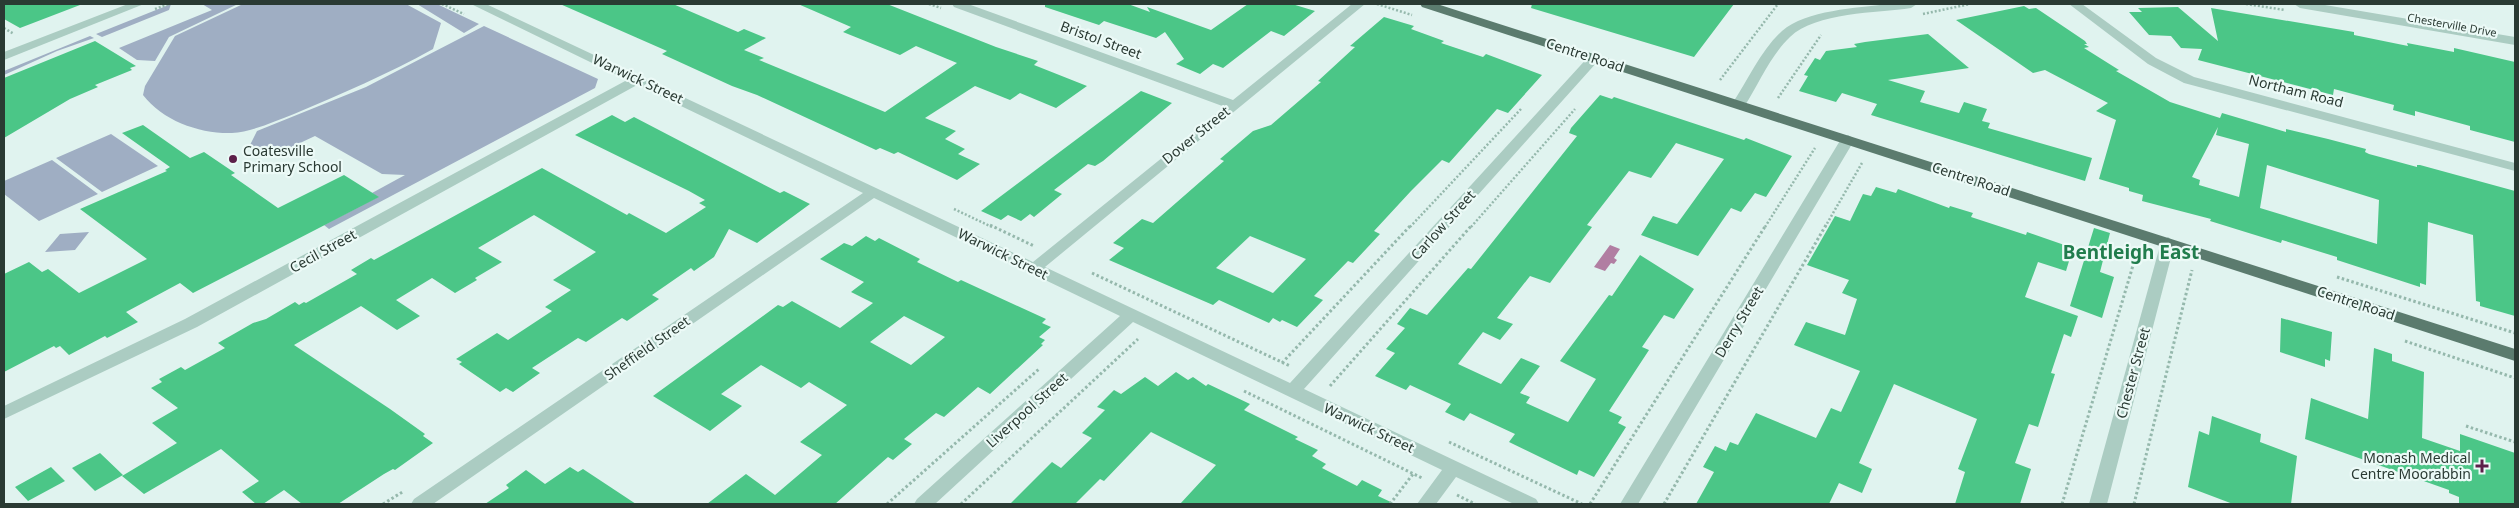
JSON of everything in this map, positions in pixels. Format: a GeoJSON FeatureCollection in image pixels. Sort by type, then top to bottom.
{"type":"FeatureCollection","features":[{"type":"Feature","properties":{"kind":"main road","name":"Centre Road"},"geometry":{"type":"LineString","coordinates":[[1426,4],[2515,355]]}},
{"type":"Feature","properties":{"kind":"street"},"geometry":{"type":"LineString","coordinates":[[5,54],[138,4]]}},
{"type":"Feature","properties":{"kind":"street","name":"Warwick Street"},"geometry":{"type":"LineString","coordinates":[[477,4],[1530,504]]}},
{"type":"Feature","properties":{"kind":"street","name":"Bristol Street"},"geometry":{"type":"LineString","coordinates":[[958,4],[1233,105]]}},
{"type":"Feature","properties":{"kind":"street","name":"Dover Street"},"geometry":{"type":"LineString","coordinates":[[1035,268],[1359,4]]}},
{"type":"Feature","properties":{"kind":"street"},"geometry":{"type":"LineString","coordinates":[[1829,4],[1841,13]]}},
{"type":"Feature","properties":{"kind":"street","name":"Chesterville Drive"},"geometry":{"type":"LineString","coordinates":[[2300,4],[2515,41]]}},
{"type":"Feature","properties":{"kind":"street","name":"Chesterville Drive"},"geometry":{"type":"LineString","coordinates":[[2330,4],[2515,35]]}},
{"type":"Feature","properties":{"kind":"street"},"geometry":{"type":"LineString","coordinates":[[1739,104],[1787,33],[1809,21],[1841,13],[1859,6],[1913,10]]}},
{"type":"Feature","properties":{"kind":"street","name":"Northam Road"},"geometry":{"type":"LineString","coordinates":[[2081,6],[2152,61],[2189,80],[2515,167]]}},
{"type":"Feature","properties":{"kind":"street","name":"Carlow Street"},"geometry":{"type":"LineString","coordinates":[[1292,392],[1594,58]]}},
{"type":"Feature","properties":{"kind":"street","name":"Cecil Street"},"geometry":{"type":"LineString","coordinates":[[4,413],[191,323],[638,79]]}},
{"type":"Feature","properties":{"kind":"street","name":"Derry Street"},"geometry":{"type":"LineString","coordinates":[[1629,504],[1848,140]]}},
{"type":"Feature","properties":{"kind":"street","name":"Sheffield Street"},"geometry":{"type":"LineString","coordinates":[[420,504],[874,192]]}},
{"type":"Feature","properties":{"kind":"street","name":"Chester Street"},"geometry":{"type":"LineString","coordinates":[[2098,504],[2168,242]]}},
{"type":"Feature","properties":{"kind":"street","name":"Liverpool Street"},"geometry":{"type":"LineString","coordinates":[[923,504],[1131,315]]}},
{"type":"Feature","properties":{"kind":"street"},"geometry":{"type":"LineString","coordinates":[[1426,504],[1453,468]]}},
{"type":"Feature","properties":{"kind":"path"},"geometry":{"type":"LineString","coordinates":[[1720,80],[1778,4]]}},
{"type":"Feature","properties":{"kind":"path"},"geometry":{"type":"LineString","coordinates":[[1913,10],[1970,4]]}},
{"type":"Feature","properties":{"kind":"path"},"geometry":{"type":"LineString","coordinates":[[4,28],[18,37]]}},
{"type":"Feature","properties":{"kind":"path"},"geometry":{"type":"LineString","coordinates":[[1778,98],[1820,35],[1830,33]]}},
{"type":"Feature","properties":{"kind":"path"},"geometry":{"type":"LineString","coordinates":[[1330,386],[1576,107]]}},
{"type":"Feature","properties":{"kind":"path"},"geometry":{"type":"LineString","coordinates":[[1282,363],[1522,108]]}},
{"type":"Feature","properties":{"kind":"path"},"geometry":{"type":"LineString","coordinates":[[1590,504],[1816,147]]}},
{"type":"Feature","properties":{"kind":"path"},"geometry":{"type":"LineString","coordinates":[[1664,504],[1862,162]]}},
{"type":"Feature","properties":{"kind":"path"},"geometry":{"type":"LineString","coordinates":[[2062,504],[2137,252]]}},
{"type":"Feature","properties":{"kind":"path"},"geometry":{"type":"LineString","coordinates":[[2134,504],[2192,270],[2201,273]]}},
{"type":"Feature","properties":{"kind":"path"},"geometry":{"type":"LineString","coordinates":[[2396,337],[2515,378]]}},
{"type":"Feature","properties":{"kind":"path"},"geometry":{"type":"LineString","coordinates":[[961,504],[1138,339]]}},
{"type":"Feature","properties":{"kind":"path"},"geometry":{"type":"LineString","coordinates":[[888,504],[1044,365]]}},
{"type":"Feature","properties":{"kind":"path"},"geometry":{"type":"LineString","coordinates":[[2466,426],[2515,442]]}},
{"type":"Feature","properties":{"kind":"path"},"geometry":{"type":"LineString","coordinates":[[1390,504],[1413,474]]}},
{"type":"Feature","properties":{"kind":"path"},"geometry":{"type":"LineString","coordinates":[[1462,504],[1466,499]]}},
{"type":"Feature","properties":{"kind":"shaded area"},"geometry":{"type":"Polygon","coordinates":[[[171,4],[169,10],[102,37],[96,34],[171,4]]]}},
{"type":"Feature","properties":{"kind":"shaded area"},"geometry":{"type":"Polygon","coordinates":[[[202,4],[238,4],[169,37],[155,61],[137,60],[119,48],[212,10],[202,4]]]}},
{"type":"Feature","properties":{"kind":"shaded area"},"geometry":{"type":"Polygon","coordinates":[[[243,4],[406,4],[441,23],[433,49],[347,91],[294,114],[255,128],[232,133],[207,131],[172,119],[151,104],[143,95],[145,86],[175,36],[243,4]]]}},
{"type":"Feature","properties":{"kind":"shaded area"},"geometry":{"type":"Polygon","coordinates":[[[417,4],[437,4],[479,24],[464,33],[417,4]]]}},
{"type":"Feature","properties":{"kind":"shaded area"},"geometry":{"type":"Polygon","coordinates":[[[484,26],[598,79],[595,88],[329,229],[324,225],[378,197],[372,193],[405,175],[382,174],[315,136],[285,150],[277,146],[260,152],[249,147],[257,131],[366,87],[484,26]]]}},
{"type":"Feature","properties":{"kind":"shaded area"},"geometry":{"type":"Polygon","coordinates":[[[90,36],[94,38],[57,51],[4,75],[4,71],[90,36]]]}},
{"type":"Feature","properties":{"kind":"shaded area"},"geometry":{"type":"Polygon","coordinates":[[[111,134],[158,166],[102,192],[56,158],[111,134]]]}},
{"type":"Feature","properties":{"kind":"shaded area"},"geometry":{"type":"Polygon","coordinates":[[[52,160],[98,194],[39,221],[4,194],[4,181],[52,160]]]}},
{"type":"Feature","properties":{"kind":"shaded area"},"geometry":{"type":"Polygon","coordinates":[[[89,232],[75,250],[45,252],[60,234],[89,232]]]}},
{"type":"Feature","properties":{"kind":"shaded area"},"geometry":{"type":"Polygon","coordinates":[[[1610,245],[1620,249],[1614,258],[1617,260],[1614,264],[1611,263],[1605,271],[1594,267],[1610,245]]]}},
{"type":"Feature","properties":{"kind":"building"},"geometry":{"type":"Polygon","coordinates":[[[4,4],[80,5],[20,28],[4,19],[4,4]]]}},
{"type":"Feature","properties":{"kind":"building"},"geometry":{"type":"Polygon","coordinates":[[[560,4],[673,4],[738,32],[744,29],[766,38],[744,50],[764,58],[759,60],[885,112],[957,63],[916,46],[900,55],[843,32],[851,27],[798,4],[887,4],[996,47],[1038,61],[1034,65],[1087,86],[1056,108],[1020,93],[1010,100],[975,86],[925,118],[956,131],[945,139],[965,149],[958,154],[980,164],[957,180],[898,152],[894,154],[880,148],[876,150],[662,54],[667,51],[560,4]]]}},
{"type":"Feature","properties":{"kind":"building"},"geometry":{"type":"Polygon","coordinates":[[[1045,4],[1128,4],[1150,12],[1147,7],[1211,30],[1248,4],[1292,4],[1315,11],[1284,36],[1271,31],[1223,68],[1213,64],[1200,74],[1176,64],[1184,59],[1165,32],[1156,38],[1104,21],[1099,25],[1045,7],[1045,4]]]}},
{"type":"Feature","properties":{"kind":"building"},"geometry":{"type":"Polygon","coordinates":[[[1532,4],[1734,4],[1694,57],[1531,8],[1532,4]]]}},
{"type":"Feature","properties":{"kind":"building"},"geometry":{"type":"Polygon","coordinates":[[[2024,6],[2029,9],[2036,8],[2085,41],[2087,44],[2084,44],[2089,47],[2084,48],[2119,70],[2116,71],[2170,102],[2220,118],[2222,113],[2286,132],[2286,129],[2328,139],[2366,149],[2365,152],[2369,154],[2417,167],[2417,165],[2420,165],[2515,191],[2515,316],[2480,306],[2480,302],[2476,301],[2473,235],[2428,222],[2426,285],[2420,283],[2420,287],[2337,260],[2337,257],[2282,240],[2281,243],[2210,221],[2211,219],[2142,201],[2143,195],[2129,191],[2129,188],[2099,179],[2116,120],[2096,111],[2108,103],[2045,70],[2033,73],[1956,20],[2024,6]],[[2218,127],[2192,177],[2200,180],[2199,185],[2239,197],[2249,144],[2216,135],[2218,127]],[[2267,165],[2260,208],[2377,244],[2379,200],[2267,165]]]}},
{"type":"Feature","properties":{"kind":"building"},"geometry":{"type":"Polygon","coordinates":[[[2178,7],[2218,41],[2211,8],[2354,32],[2354,35],[2408,46],[2407,43],[2454,52],[2454,48],[2515,62],[2515,142],[2470,130],[2470,126],[2415,111],[2415,116],[2393,110],[2394,105],[2334,89],[2333,95],[2198,60],[2202,49],[2181,48],[2171,36],[2149,35],[2129,12],[2142,12],[2138,8],[2178,7]]]}},
{"type":"Feature","properties":{"kind":"building"},"geometry":{"type":"Polygon","coordinates":[[[1384,17],[1414,26],[1411,29],[1444,41],[1441,43],[1483,57],[1486,54],[1542,75],[1508,113],[1497,109],[1449,163],[1442,160],[1411,191],[1374,231],[1380,234],[1353,263],[1348,261],[1314,296],[1323,300],[1297,327],[1273,318],[1269,323],[1219,300],[1213,305],[1109,260],[1124,248],[1113,243],[1142,219],[1153,223],[1224,161],[1220,159],[1253,131],[1271,125],[1321,82],[1318,81],[1355,47],[1350,46],[1384,17]],[[1250,236],[1216,268],[1273,293],[1306,259],[1250,236]]]}},
{"type":"Feature","properties":{"kind":"building"},"geometry":{"type":"Polygon","coordinates":[[[1928,34],[1969,68],[1888,80],[1925,91],[1920,102],[1959,113],[1964,102],[1987,109],[1982,121],[1990,123],[1988,128],[2092,158],[2085,181],[1871,115],[1877,104],[1842,93],[1836,102],[1799,91],[1808,76],[1804,75],[1815,58],[1820,60],[1826,51],[1857,47],[1854,44],[1865,42],[1928,34]]]}},
{"type":"Feature","properties":{"kind":"building"},"geometry":{"type":"Polygon","coordinates":[[[95,41],[136,66],[130,68],[132,70],[95,85],[98,87],[70,99],[4,138],[4,78],[95,41]]]}},
{"type":"Feature","properties":{"kind":"building"},"geometry":{"type":"Polygon","coordinates":[[[1141,91],[1172,103],[1103,161],[1095,166],[1088,164],[1054,190],[1062,194],[1034,217],[1030,214],[1021,221],[1008,215],[1001,220],[981,211],[1141,91]]]}},
{"type":"Feature","properties":{"kind":"building"},"geometry":{"type":"Polygon","coordinates":[[[1600,95],[1612,99],[1614,97],[1744,140],[1746,138],[1792,156],[1766,197],[1755,193],[1741,212],[1731,208],[1698,256],[1641,235],[1653,216],[1677,224],[1724,159],[1676,143],[1651,178],[1629,171],[1587,225],[1592,227],[1550,283],[1530,276],[1497,318],[1513,324],[1500,340],[1483,332],[1458,364],[1501,384],[1521,358],[1540,366],[1520,393],[1530,397],[1526,403],[1568,422],[1596,379],[1560,361],[1609,295],[1612,296],[1640,255],[1694,289],[1674,319],[1664,315],[1642,347],[1649,350],[1609,411],[1622,417],[1618,423],[1626,427],[1594,477],[1579,470],[1577,475],[1509,442],[1515,434],[1470,413],[1464,421],[1445,412],[1451,404],[1410,385],[1406,390],[1375,376],[1395,353],[1386,349],[1405,328],[1397,324],[1410,308],[1427,315],[1468,268],[1471,269],[1577,136],[1569,133],[1571,128],[1600,95]]]}},
{"type":"Feature","properties":{"kind":"building"},"geometry":{"type":"Polygon","coordinates":[[[612,115],[625,122],[634,117],[780,193],[784,191],[810,204],[757,243],[729,229],[714,257],[694,271],[691,268],[652,295],[659,299],[627,321],[622,318],[586,342],[578,338],[532,368],[540,373],[513,392],[506,388],[500,392],[459,364],[462,362],[456,359],[497,333],[508,340],[552,311],[545,307],[571,290],[553,280],[596,252],[534,215],[478,248],[502,262],[475,278],[477,280],[455,293],[432,278],[396,300],[420,316],[397,330],[361,306],[294,345],[390,409],[425,434],[423,436],[433,443],[395,470],[393,469],[384,474],[338,504],[302,504],[284,490],[263,504],[256,504],[242,492],[259,481],[221,449],[144,494],[122,476],[177,443],[152,423],[178,408],[151,388],[162,382],[159,379],[181,367],[185,370],[225,348],[218,343],[295,302],[299,305],[304,302],[306,303],[357,274],[351,270],[371,258],[374,260],[542,168],[627,215],[629,213],[666,233],[706,207],[699,203],[705,200],[689,191],[575,135],[612,115]]]}},
{"type":"Feature","properties":{"kind":"building"},"geometry":{"type":"Polygon","coordinates":[[[143,125],[190,158],[204,152],[235,173],[231,175],[278,208],[344,175],[379,197],[193,293],[180,283],[126,312],[138,322],[107,338],[105,336],[69,355],[60,346],[56,348],[54,346],[4,372],[4,274],[29,262],[42,272],[48,269],[79,293],[147,259],[80,209],[167,171],[165,170],[170,167],[122,133],[143,125]]]}},
{"type":"Feature","properties":{"kind":"building"},"geometry":{"type":"Polygon","coordinates":[[[1876,187],[1896,193],[1898,189],[1949,208],[1950,206],[1973,213],[1971,217],[2026,235],[2027,232],[2073,248],[2066,271],[2038,262],[2025,297],[2078,316],[2071,337],[2064,334],[2051,373],[2055,374],[2038,427],[2029,424],[2015,463],[2031,469],[2020,504],[1955,504],[1965,472],[1958,469],[1977,419],[1894,384],[1859,463],[1872,469],[1862,493],[1839,483],[1829,504],[1696,504],[1714,472],[1703,467],[1715,446],[1726,451],[1730,442],[1738,445],[1756,413],[1816,438],[1831,408],[1841,412],[1860,371],[1794,345],[1806,322],[1845,335],[1857,299],[1842,293],[1849,280],[1807,265],[1835,216],[1850,221],[1863,194],[1871,196],[1876,187]]]}},
{"type":"Feature","properties":{"kind":"building"},"geometry":{"type":"Polygon","coordinates":[[[2094,228],[2110,233],[2100,272],[2114,277],[2102,318],[2070,306],[2094,228]]]}},
{"type":"Feature","properties":{"kind":"building"},"geometry":{"type":"Polygon","coordinates":[[[866,236],[875,241],[879,238],[920,259],[917,262],[958,282],[961,280],[1046,319],[1042,323],[1051,327],[1039,337],[1045,340],[1041,344],[1043,345],[990,394],[978,387],[944,417],[936,413],[904,439],[912,444],[893,460],[888,457],[835,504],[707,504],[746,474],[775,495],[822,455],[800,442],[847,405],[809,382],[801,388],[761,365],[721,394],[742,406],[710,431],[653,396],[778,305],[783,307],[792,301],[840,328],[873,303],[851,292],[864,282],[820,259],[844,243],[852,246],[866,236]],[[904,316],[870,342],[911,365],[945,337],[904,316]]]}},
{"type":"Feature","properties":{"kind":"building"},"geometry":{"type":"Polygon","coordinates":[[[2281,318],[2332,332],[2330,361],[2325,359],[2325,367],[2280,352],[2281,318]]]}},
{"type":"Feature","properties":{"kind":"building"},"geometry":{"type":"Polygon","coordinates":[[[2374,348],[2392,354],[2392,361],[2424,372],[2422,438],[2460,451],[2460,434],[2515,453],[2515,504],[2459,504],[2459,497],[2449,493],[2449,490],[2305,439],[2311,398],[2368,419],[2374,348]]]}},
{"type":"Feature","properties":{"kind":"building"},"geometry":{"type":"Polygon","coordinates":[[[1176,372],[1188,380],[1193,377],[1206,386],[1208,384],[1250,404],[1244,410],[1298,437],[1295,439],[1318,450],[1312,456],[1326,464],[1322,468],[1357,486],[1362,480],[1382,490],[1378,496],[1395,504],[1180,504],[1216,465],[1151,432],[1104,481],[1100,479],[1075,504],[1010,504],[1052,462],[1061,468],[1092,438],[1082,433],[1105,410],[1097,407],[1114,390],[1121,394],[1145,377],[1158,386],[1176,372]]]}},
{"type":"Feature","properties":{"kind":"building"},"geometry":{"type":"Polygon","coordinates":[[[2212,416],[2261,434],[2260,442],[2297,456],[2291,504],[2233,504],[2188,487],[2199,431],[2209,435],[2212,416]]]}},
{"type":"Feature","properties":{"kind":"building"},"geometry":{"type":"Polygon","coordinates":[[[100,453],[123,475],[95,491],[72,468],[100,453]]]}},
{"type":"Feature","properties":{"kind":"building"},"geometry":{"type":"Polygon","coordinates":[[[51,467],[65,481],[28,501],[15,487],[51,467]]]}},
{"type":"Feature","properties":{"kind":"building"},"geometry":{"type":"Polygon","coordinates":[[[570,467],[578,472],[583,469],[636,504],[485,504],[509,488],[506,485],[526,470],[545,484],[570,467]]]}},
{"type":"Feature","properties":{"kind":"place","name":"Coatesville Primary School"},"geometry":{"type":"Point","coordinates":[233,159]}},
{"type":"Feature","properties":{"kind":"place","name":"Monash Medical Centre Moorabbin"},"geometry":{"type":"Point","coordinates":[2482,466]}},
{"type":"Feature","properties":{"kind":"district","name":"Bentleigh East"},"geometry":{"type":"Point","coordinates":[2131,252]}}]}
